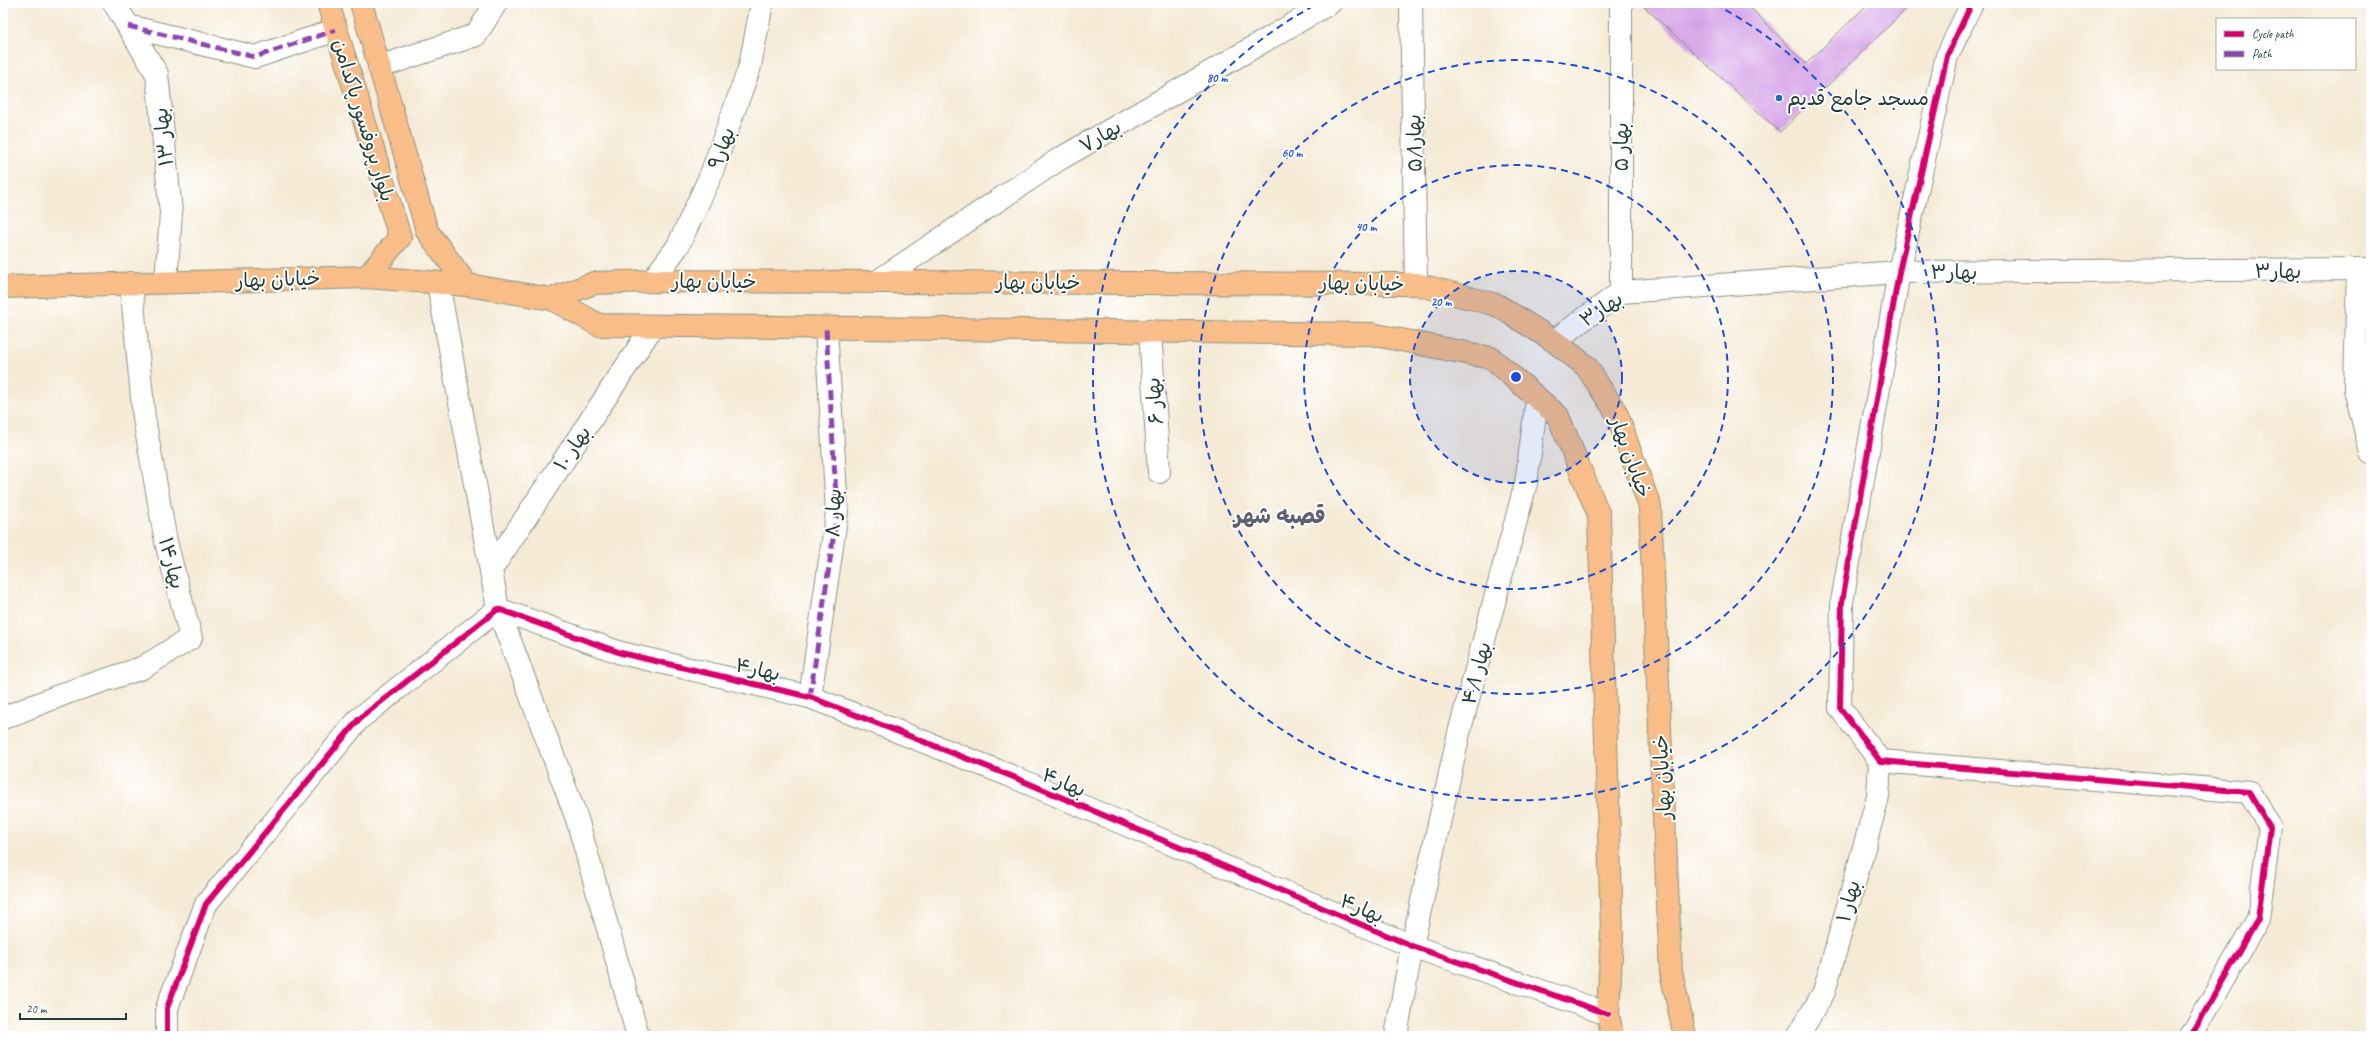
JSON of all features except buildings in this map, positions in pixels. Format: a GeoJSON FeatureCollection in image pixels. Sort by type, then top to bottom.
{"type":"FeatureCollection","features":[{"type":"Feature","properties":{"kind":"main road","name":"بلوار پروفسور پاکدامن"},"geometry":{"type":"LineString","coordinates":[[328,3],[400,237]]}},
{"type":"Feature","properties":{"kind":"main road","name":"بلوار پروفسور پاکدامن"},"geometry":{"type":"LineString","coordinates":[[360,3],[427,231]]}},
{"type":"Feature","properties":{"kind":"main road"},"geometry":{"type":"LineString","coordinates":[[367,276],[400,237],[411,241],[420,238],[427,231],[467,285]]}},
{"type":"Feature","properties":{"kind":"main road","name":"خیابان بهار"},"geometry":{"type":"LineString","coordinates":[[3,287],[367,276],[467,285],[552,299],[599,325],[1371,334],[1491,358],[1558,416],[1599,515],[1612,933],[1608,1014],[1612,1036]]}},
{"type":"Feature","properties":{"kind":"main road","name":"خیابان بهار"},"geometry":{"type":"LineString","coordinates":[[552,299],[594,283],[652,281],[1416,284],[1497,305],[1554,341],[1586,366],[1616,412],[1650,507],[1671,972],[1685,1036]]}},
{"type":"Feature","properties":{"kind":"street","name":"بهار ۱۳"},"geometry":{"type":"LineString","coordinates":[[114,3],[157,74],[171,213],[166,282]]}},
{"type":"Feature","properties":{"kind":"street"},"geometry":{"type":"LineString","coordinates":[[379,67],[476,35],[496,3]]}},
{"type":"Feature","properties":{"kind":"street","name":"بهار۹"},"geometry":{"type":"LineString","coordinates":[[652,281],[678,246],[710,176],[750,66],[762,3]]}},
{"type":"Feature","properties":{"kind":"street","name":"بهار۷"},"geometry":{"type":"LineString","coordinates":[[878,281],[1058,160],[1330,3]]}},
{"type":"Feature","properties":{"kind":"street","name":"بهار۵/۱"},"geometry":{"type":"LineString","coordinates":[[1412,3],[1416,284]]}},
{"type":"Feature","properties":{"kind":"street","name":"بهار ۵"},"geometry":{"type":"LineString","coordinates":[[1621,3],[1621,292]]}},
{"type":"Feature","properties":{"kind":"street"},"geometry":{"type":"LineString","coordinates":[[1972,3],[1947,56],[1900,272],[1842,602],[1840,708],[1880,761],[2249,792],[2270,828],[2258,919],[2192,1036]]}},
{"type":"Feature","properties":{"kind":"street"},"geometry":{"type":"LineString","coordinates":[[128,26],[255,57],[336,30]]}},
{"type":"Feature","properties":{"kind":"street"},"geometry":{"type":"LineString","coordinates":[[2364,270],[2355,389],[2371,453]]}},
{"type":"Feature","properties":{"kind":"street","name":"بهار۳"},"geometry":{"type":"LineString","coordinates":[[1554,341],[1621,292],[1900,272],[2364,270]]}},
{"type":"Feature","properties":{"kind":"street","name":"بهار۱۴"},"geometry":{"type":"LineString","coordinates":[[3,718],[69,692],[142,668],[191,638],[166,542],[144,418],[131,283]]}},
{"type":"Feature","properties":{"kind":"street"},"geometry":{"type":"LineString","coordinates":[[438,283],[498,608],[577,819],[638,1036]]}},
{"type":"Feature","properties":{"kind":"street","name":"بهار ۱۰"},"geometry":{"type":"LineString","coordinates":[[491,570],[653,326]]}},
{"type":"Feature","properties":{"kind":"street","name":"بهار ۸"},"geometry":{"type":"LineString","coordinates":[[810,697],[836,512],[826,328]]}},
{"type":"Feature","properties":{"kind":"street","name":"بهار ۶"},"geometry":{"type":"LineString","coordinates":[[1150,331],[1159,472]]}},
{"type":"Feature","properties":{"kind":"street","name":"بهار ۴/۱"},"geometry":{"type":"LineString","coordinates":[[1396,1036],[1412,946],[1459,733],[1526,483],[1537,399]]}},
{"type":"Feature","properties":{"kind":"street"},"geometry":{"type":"LineString","coordinates":[[166,1036],[167,1008],[206,904],[359,719],[498,608]]}},
{"type":"Feature","properties":{"kind":"street","name":"بهار۴"},"geometry":{"type":"LineString","coordinates":[[498,608],[621,653],[810,697],[1011,776],[1412,946],[1608,1014]]}},
{"type":"Feature","properties":{"kind":"street","name":"بهار ۱"},"geometry":{"type":"LineString","coordinates":[[1798,1036],[1824,992],[1878,797],[1880,761]]}},
{"type":"Feature","properties":{"kind":"marked path"},"geometry":{"type":"LineString","coordinates":[[128,26],[255,57],[336,30]]}},
{"type":"Feature","properties":{"kind":"marked path"},"geometry":{"type":"LineString","coordinates":[[810,697],[837,512],[826,328]]}},
{"type":"Feature","properties":{"kind":"cycle path"},"geometry":{"type":"LineString","coordinates":[[1972,3],[1947,56],[1899,272],[1842,602],[1840,708],[1880,761],[2249,792],[2270,827],[2258,919],[2191,1036]]}},
{"type":"Feature","properties":{"kind":"cycle path"},"geometry":{"type":"LineString","coordinates":[[167,1036],[167,1008],[206,904],[359,719],[498,609],[621,653],[810,697],[1011,776],[1412,946],[1608,1014]]}},
{"type":"Feature","properties":{"kind":"place","name":"مسجد جامع قدیم"},"geometry":{"type":"Point","coordinates":[1779,98]}},
{"type":"Feature","properties":{"kind":"district","name":"قصبه شهر"},"geometry":{"type":"Point","coordinates":[1280,515]}}]}
